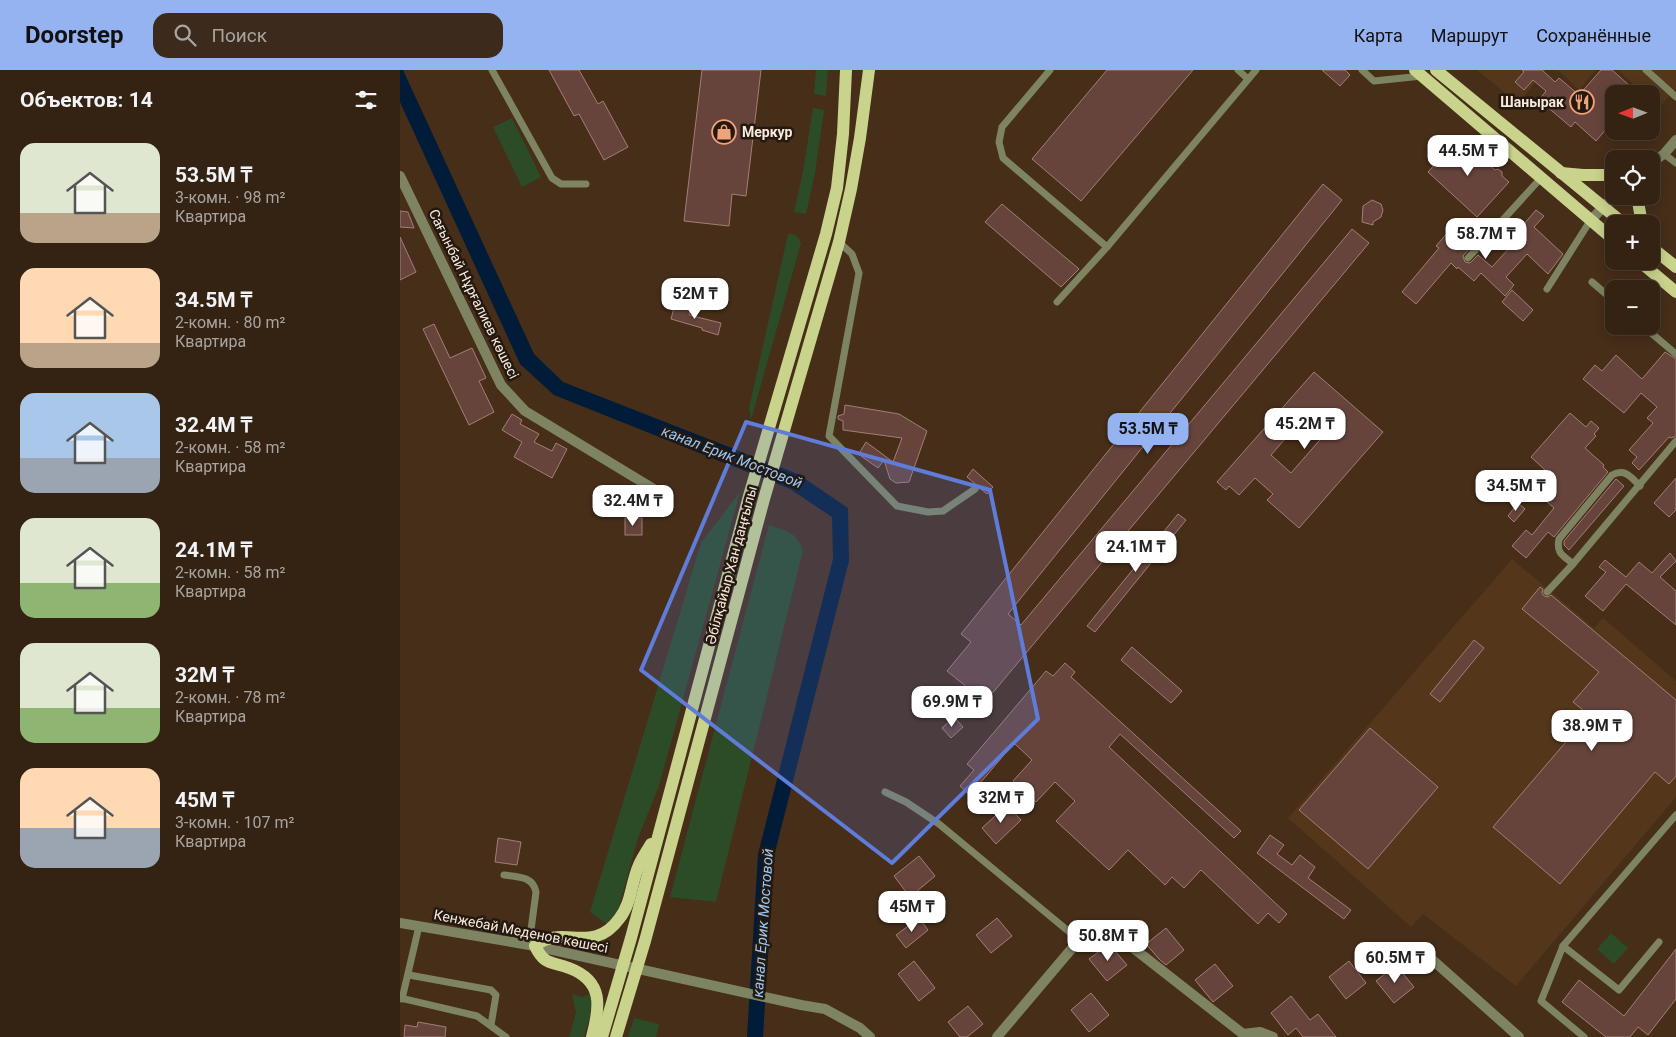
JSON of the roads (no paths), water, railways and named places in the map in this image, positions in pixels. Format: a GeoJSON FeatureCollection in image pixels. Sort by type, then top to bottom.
{"type":"FeatureCollection","features":[{"type":"Feature","properties":{"kind":"main road","name":"Әбілқайыр Хан даңғылы"},"geometry":{"type":"LineString","coordinates":[[602,1037],[631,938],[767,433],[826,234],[837,188],[843,134],[846,70]]}},
{"type":"Feature","properties":{"kind":"main road","name":"Әбілқайыр Хан даңғылы"},"geometry":{"type":"LineString","coordinates":[[616,1037],[782,435],[838,242],[854,172],[869,70]]}},
{"type":"Feature","properties":{"kind":"main road"},"geometry":{"type":"LineString","coordinates":[[865,93],[875,70]]}},
{"type":"Feature","properties":{"kind":"main road"},"geometry":{"type":"LineString","coordinates":[[1436,70],[1613,215]]}},
{"type":"Feature","properties":{"kind":"main road"},"geometry":{"type":"LineString","coordinates":[[1418,72],[1605,233]]}},
{"type":"Feature","properties":{"kind":"main road"},"geometry":{"type":"LineString","coordinates":[[1500,142],[1508,139],[1509,130]]}},
{"type":"Feature","properties":{"kind":"main road"},"geometry":{"type":"LineString","coordinates":[[1562,173],[1605,174]]}},
{"type":"Feature","properties":{"kind":"main road"},"geometry":{"type":"LineString","coordinates":[[1660,255],[1676,268]]}},
{"type":"Feature","properties":{"kind":"main road"},"geometry":{"type":"LineString","coordinates":[[1650,270],[1676,292]]}},
{"type":"Feature","properties":{"kind":"main road"},"geometry":{"type":"LineString","coordinates":[[592,1037],[599,1007],[594,988],[587,978],[581,974],[569,968],[549,963],[540,956],[532,945],[554,936],[590,938],[608,931],[620,919],[629,900],[639,865],[660,828]]}},
{"type":"Feature","properties":{"kind":"street"},"geometry":{"type":"LineString","coordinates":[[1660,157],[1676,140]]}},
{"type":"Feature","properties":{"kind":"street","name":"Сағынбай Нұрғалиев көшесі"},"geometry":{"type":"LineString","coordinates":[[400,176],[501,385],[525,410],[662,494]]}},
{"type":"Feature","properties":{"kind":"street"},"geometry":{"type":"LineString","coordinates":[[1590,221],[1604,207]]}},
{"type":"Feature","properties":{"kind":"street","name":"Кенжебай Меденов көшесі"},"geometry":{"type":"LineString","coordinates":[[400,923],[532,945],[825,1009],[860,1028],[870,1037]]}},
{"type":"Feature","properties":{"kind":"street"},"geometry":{"type":"LineString","coordinates":[[997,1037],[1079,940],[1102,935],[1123,940],[1242,1036],[1260,1032],[1273,1037]]}},
{"type":"Feature","properties":{"kind":"street"},"geometry":{"type":"LineString","coordinates":[[1427,955],[1519,1037]]}},
{"type":"Feature","properties":{"kind":"lane"},"geometry":{"type":"LineString","coordinates":[[492,70],[552,178],[561,184],[586,184]]}},
{"type":"Feature","properties":{"kind":"lane"},"geometry":{"type":"LineString","coordinates":[[1050,70],[1002,127],[999,142],[1002,158],[1107,247]]}},
{"type":"Feature","properties":{"kind":"lane"},"geometry":{"type":"LineString","coordinates":[[1238,70],[1248,79]]}},
{"type":"Feature","properties":{"kind":"lane"},"geometry":{"type":"LineString","coordinates":[[1057,302],[1107,247],[1256,70]]}},
{"type":"Feature","properties":{"kind":"lane"},"geometry":{"type":"LineString","coordinates":[[1362,70],[1374,81],[1418,72]]}},
{"type":"Feature","properties":{"kind":"lane"},"geometry":{"type":"LineString","coordinates":[[1646,70],[1676,97]]}},
{"type":"Feature","properties":{"kind":"lane"},"geometry":{"type":"LineString","coordinates":[[1664,154],[1676,163]]}},
{"type":"Feature","properties":{"kind":"lane"},"geometry":{"type":"LineString","coordinates":[[1468,258],[1541,178]]}},
{"type":"Feature","properties":{"kind":"lane"},"geometry":{"type":"LineString","coordinates":[[1546,289],[1590,221]]}},
{"type":"Feature","properties":{"kind":"lane"},"geometry":{"type":"LineString","coordinates":[[838,242],[852,254],[859,273],[829,436],[897,506],[928,512],[943,511],[975,489]]}},
{"type":"Feature","properties":{"kind":"lane"},"geometry":{"type":"LineString","coordinates":[[1592,282],[1605,293]]}},
{"type":"Feature","properties":{"kind":"lane"},"geometry":{"type":"LineString","coordinates":[[1654,335],[1676,354]]}},
{"type":"Feature","properties":{"kind":"lane"},"geometry":{"type":"LineString","coordinates":[[1547,592],[1640,486],[1676,441]]}},
{"type":"Feature","properties":{"kind":"lane"},"geometry":{"type":"LineString","coordinates":[[1573,564],[1560,552],[1558,547],[1559,539],[1612,475],[1618,472],[1626,472],[1640,486]]}},
{"type":"Feature","properties":{"kind":"lane"},"geometry":{"type":"LineString","coordinates":[[885,792],[906,802],[939,824],[1079,940]]}},
{"type":"Feature","properties":{"kind":"lane"},"geometry":{"type":"LineString","coordinates":[[1584,1037],[1541,1001],[1564,946],[1676,815]]}},
{"type":"Feature","properties":{"kind":"lane"},"geometry":{"type":"LineString","coordinates":[[504,875],[529,879],[534,885],[536,892],[532,945]]}},
{"type":"Feature","properties":{"kind":"lane"},"geometry":{"type":"LineString","coordinates":[[419,926],[409,974],[401,999],[477,1016],[506,1037]]}},
{"type":"Feature","properties":{"kind":"lane"},"geometry":{"type":"LineString","coordinates":[[1564,946],[1619,990],[1658,942]]}},
{"type":"Feature","properties":{"kind":"lane"},"geometry":{"type":"LineString","coordinates":[[409,974],[491,990],[496,994],[491,1025]]}},
{"type":"Feature","properties":{"kind":"water","name":"канал Ерик Мостовой"},"geometry":{"type":"Polygon","coordinates":[[[400,70],[403,70],[534,354],[563,382],[798,474],[848,508],[849,561],[774,856],[763,1037],[747,1037],[758,854],[833,559],[832,517],[790,489],[554,395],[520,364],[400,102],[400,70]]]}},
{"type":"Feature","properties":{"kind":"place","name":"Шанырак"},"geometry":{"type":"Point","coordinates":[1582,102]}},
{"type":"Feature","properties":{"kind":"place","name":"Меркур"},"geometry":{"type":"Point","coordinates":[724,132]}}]}
